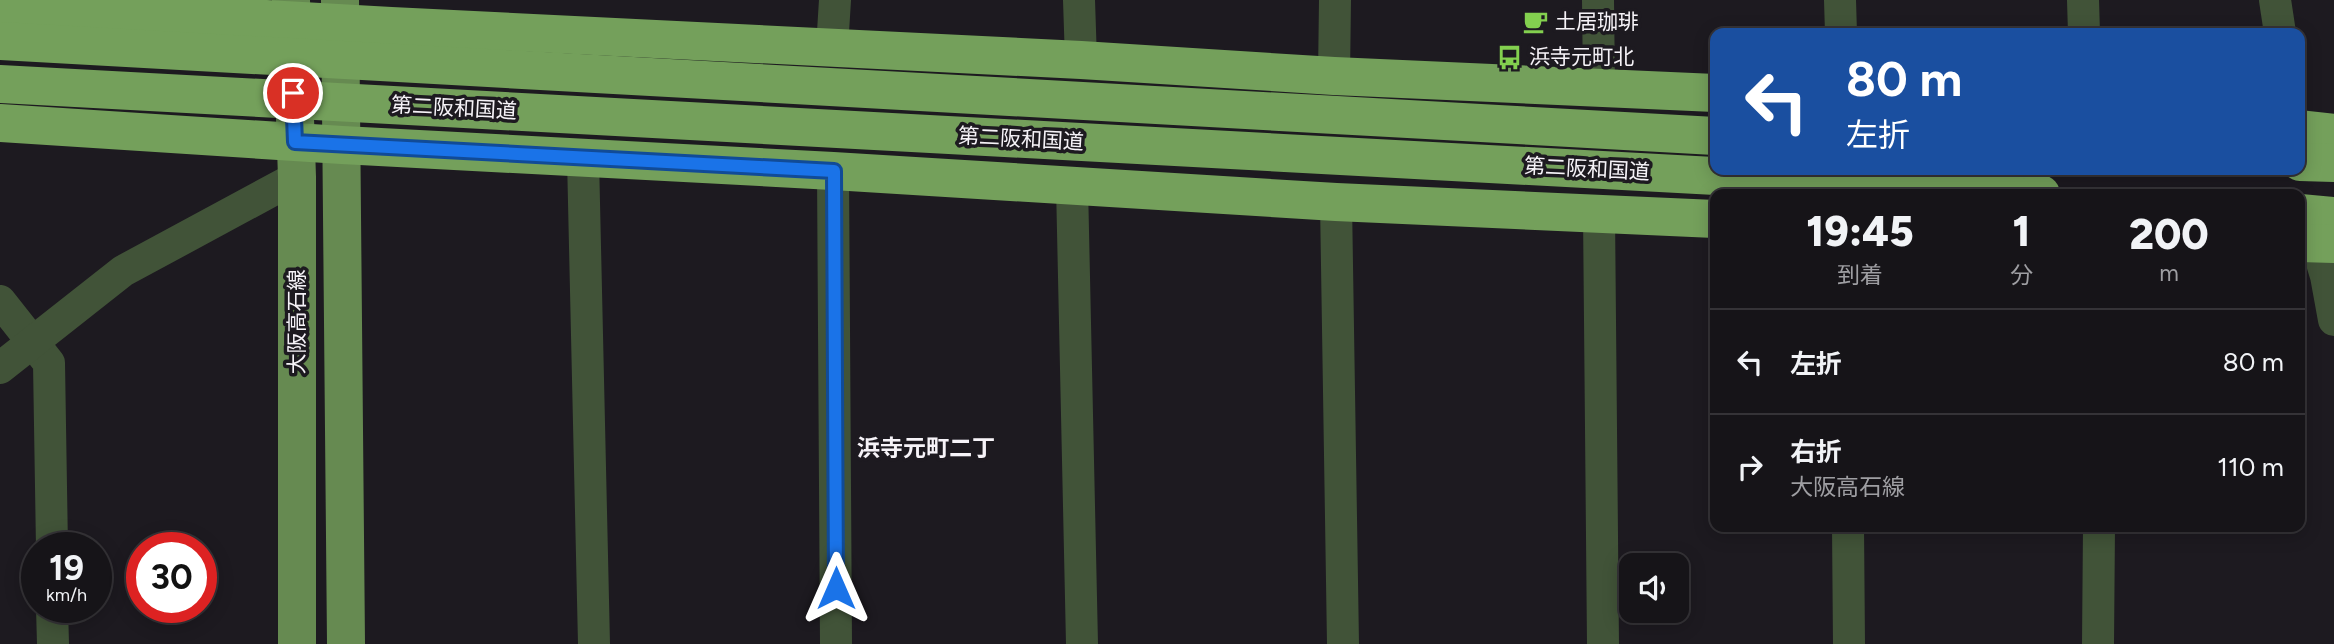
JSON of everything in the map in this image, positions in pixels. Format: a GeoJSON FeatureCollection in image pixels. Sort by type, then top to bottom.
{"type":"FeatureCollection","features":[{"type":"Feature","properties":{"kind":"highway"},"geometry":{"type":"LineString","coordinates":[[0,4],[340,11],[832,48],[1334,76],[1710,93]]}},
{"type":"Feature","properties":{"kind":"highway","name":"第二阪和国道"},"geometry":{"type":"LineString","coordinates":[[0,41],[1710,136]]}},
{"type":"Feature","properties":{"kind":"highway","name":"第二阪和国道"},"geometry":{"type":"LineString","coordinates":[[0,84],[1952,189]]}},
{"type":"Feature","properties":{"kind":"highway"},"geometry":{"type":"LineString","coordinates":[[0,123],[296,159],[342,145],[834,171],[1336,202],[1710,219]]}},
{"type":"Feature","properties":{"kind":"highway"},"geometry":{"type":"LineString","coordinates":[[2305,130],[2334,133]]}},
{"type":"Feature","properties":{"kind":"highway"},"geometry":{"type":"LineString","coordinates":[[2305,162],[2334,163]]}},
{"type":"Feature","properties":{"kind":"main road","name":"大阪高石線"},"geometry":{"type":"LineString","coordinates":[[291,9],[296,159],[298,644]]}},
{"type":"Feature","properties":{"kind":"main road"},"geometry":{"type":"LineString","coordinates":[[340,11],[346,644]]}},
{"type":"Feature","properties":{"kind":"street"},"geometry":{"type":"LineString","coordinates":[[832,48],[835,0]]}},
{"type":"Feature","properties":{"kind":"street"},"geometry":{"type":"LineString","coordinates":[[1079,0],[1081,60]]}},
{"type":"Feature","properties":{"kind":"street"},"geometry":{"type":"LineString","coordinates":[[1334,76],[1335,0]]}},
{"type":"Feature","properties":{"kind":"street"},"geometry":{"type":"LineString","coordinates":[[1598,0],[1599,87]]}},
{"type":"Feature","properties":{"kind":"street"},"geometry":{"type":"LineString","coordinates":[[1840,0],[1841,28]]}},
{"type":"Feature","properties":{"kind":"street"},"geometry":{"type":"LineString","coordinates":[[2083,0],[2084,28]]}},
{"type":"Feature","properties":{"kind":"street"},"geometry":{"type":"LineString","coordinates":[[2275,0],[2279,28]]}},
{"type":"Feature","properties":{"kind":"street"},"geometry":{"type":"LineString","coordinates":[[583,158],[594,644]]}},
{"type":"Feature","properties":{"kind":"street"},"geometry":{"type":"LineString","coordinates":[[0,368],[123,271],[296,159]]}},
{"type":"Feature","properties":{"kind":"street"},"geometry":{"type":"LineString","coordinates":[[834,171],[836,644]]}},
{"type":"Feature","properties":{"kind":"street"},"geometry":{"type":"LineString","coordinates":[[1072,185],[1082,644]]}},
{"type":"Feature","properties":{"kind":"street"},"geometry":{"type":"LineString","coordinates":[[1336,202],[1343,644]]}},
{"type":"Feature","properties":{"kind":"street"},"geometry":{"type":"LineString","coordinates":[[1599,214],[1603,644]]}},
{"type":"Feature","properties":{"kind":"street"},"geometry":{"type":"LineString","coordinates":[[2317,232],[2334,320]]}},
{"type":"Feature","properties":{"kind":"street"},"geometry":{"type":"LineString","coordinates":[[0,301],[49,363],[52,532]]}},
{"type":"Feature","properties":{"kind":"street"},"geometry":{"type":"LineString","coordinates":[[1848,532],[1849,644]]}},
{"type":"Feature","properties":{"kind":"street"},"geometry":{"type":"LineString","coordinates":[[2098,644],[2099,532]]}},
{"type":"Feature","properties":{"kind":"street"},"geometry":{"type":"LineString","coordinates":[[52,623],[53,644]]}},
{"type":"Feature","properties":{"kind":"place","name":"土居珈琲"},"geometry":{"type":"Point","coordinates":[1535,22]}},
{"type":"Feature","properties":{"kind":"place","name":"浜寺元町北"},"geometry":{"type":"Point","coordinates":[1509,57]}},
{"type":"Feature","properties":{"kind":"district","name":"浜寺元町二丁"},"geometry":{"type":"Point","coordinates":[926,448]}},
{"type":"Feature","properties":{"kind":"route"},"geometry":{"type":"LineString","coordinates":[[293,93],[295,142],[834,171],[836,588]]}}]}
